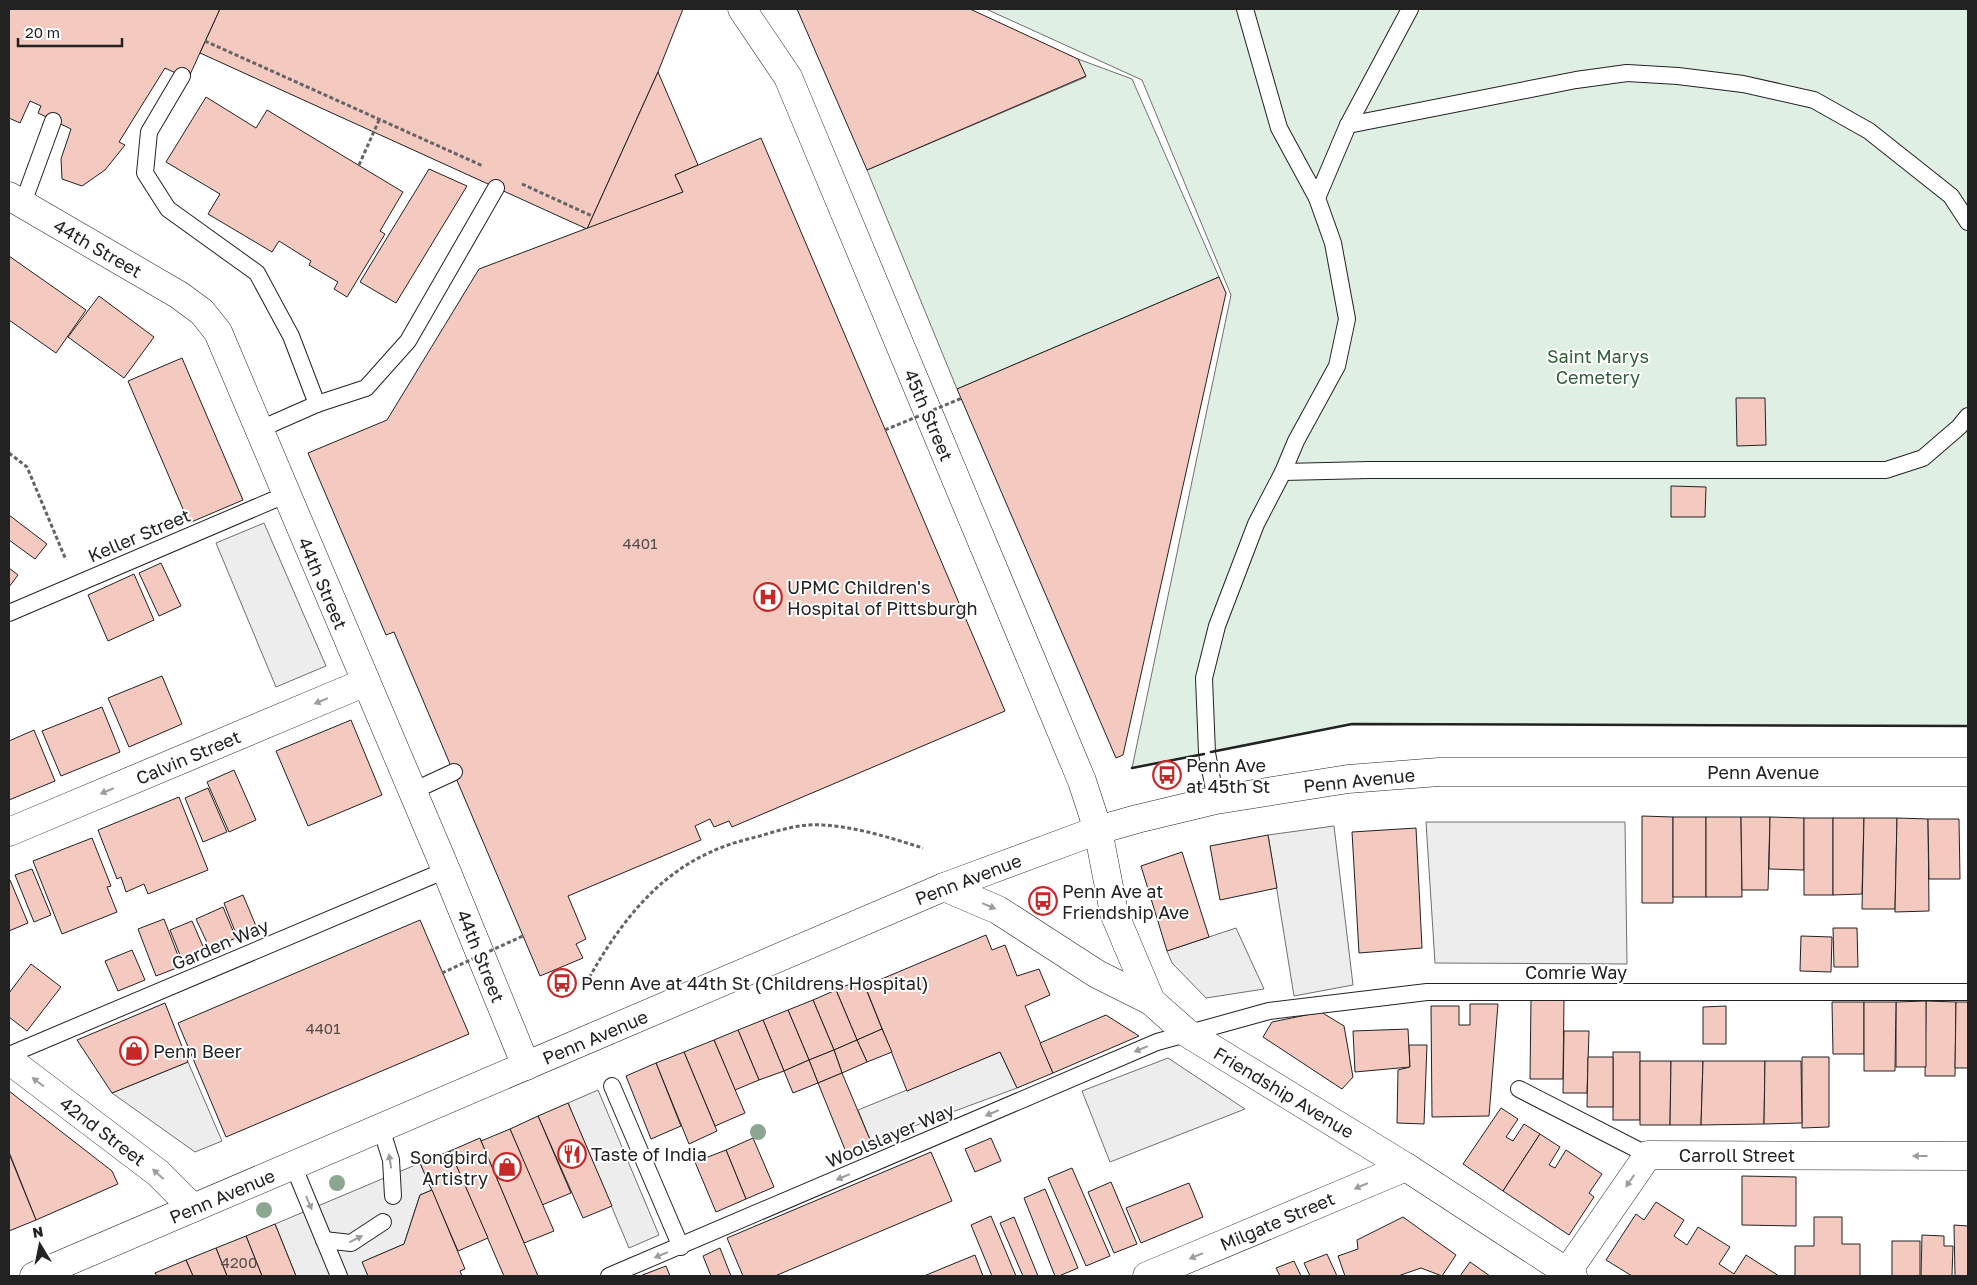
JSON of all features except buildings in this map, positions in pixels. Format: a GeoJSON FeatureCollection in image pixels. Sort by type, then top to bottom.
{"type":"FeatureCollection","features":[{"type":"Feature","properties":{"kind":"street","name":"45th Street"},"geometry":{"type":"LineString","coordinates":[[742,9],[788,77],[1082,781],[1098,830]]}},
{"type":"Feature","properties":{"kind":"street","name":"44th Street"},"geometry":{"type":"LineString","coordinates":[[16,200],[179,295],[202,312],[218,332],[285,495],[413,791],[526,1066]]}},
{"type":"Feature","properties":{"kind":"street","name":"Calvin Street"},"geometry":{"type":"LineString","coordinates":[[9,832],[366,682]]}},
{"type":"Feature","properties":{"kind":"street","name":"Penn Avenue"},"geometry":{"type":"LineString","coordinates":[[34,1276],[944,887],[1098,830],[1216,800],[1348,779],[1439,772],[1968,772]]}},
{"type":"Feature","properties":{"kind":"street","name":"Friendship Avenue"},"geometry":{"type":"LineString","coordinates":[[1098,830],[1114,913],[1151,1001],[1187,1033],[1406,1167],[1570,1274]]}},
{"type":"Feature","properties":{"kind":"street"},"geometry":{"type":"LineString","coordinates":[[944,887],[998,910],[1097,974],[1151,1001]]}},
{"type":"Feature","properties":{"kind":"street","name":"42nd Street"},"geometry":{"type":"LineString","coordinates":[[9,1060],[158,1173],[192,1208]]}},
{"type":"Feature","properties":{"kind":"street"},"geometry":{"type":"LineString","coordinates":[[1570,1274],[1648,1155]]}},
{"type":"Feature","properties":{"kind":"street","name":"Carroll Street"},"geometry":{"type":"LineString","coordinates":[[1648,1155],[1968,1156]]}},
{"type":"Feature","properties":{"kind":"street","name":"Milgate Street"},"geometry":{"type":"LineString","coordinates":[[1147,1276],[1406,1167]]}},
{"type":"Feature","properties":{"kind":"lane"},"geometry":{"type":"LineString","coordinates":[[1216,800],[1208,753],[1204,678],[1218,626],[1253,533],[1296,441],[1337,366],[1347,319],[1333,243],[1317,198],[1279,128],[1245,9]]}},
{"type":"Feature","properties":{"kind":"lane"},"geometry":{"type":"LineString","coordinates":[[1317,198],[1348,125],[1410,9]]}},
{"type":"Feature","properties":{"kind":"lane"},"geometry":{"type":"LineString","coordinates":[[1348,125],[1576,80],[1627,73],[1678,76],[1743,84],[1814,100],[1870,131],[1951,196],[1968,222]]}},
{"type":"Feature","properties":{"kind":"lane"},"geometry":{"type":"LineString","coordinates":[[182,76],[149,132],[145,173],[168,209],[257,273],[291,336],[317,404]]}},
{"type":"Feature","properties":{"kind":"lane"},"geometry":{"type":"LineString","coordinates":[[16,200],[53,121]]}},
{"type":"Feature","properties":{"kind":"lane"},"geometry":{"type":"LineString","coordinates":[[258,430],[317,404],[366,388],[408,341],[496,188]]}},
{"type":"Feature","properties":{"kind":"lane"},"geometry":{"type":"LineString","coordinates":[[1283,472],[1369,470],[1886,470],[1923,458],[1959,427],[1968,416]]}},
{"type":"Feature","properties":{"kind":"lane","name":"Keller Street"},"geometry":{"type":"LineString","coordinates":[[9,613],[285,495]]}},
{"type":"Feature","properties":{"kind":"lane"},"geometry":{"type":"LineString","coordinates":[[413,791],[454,772]]}},
{"type":"Feature","properties":{"kind":"lane","name":"Garden Way"},"geometry":{"type":"LineString","coordinates":[[9,1055],[446,870]]}},
{"type":"Feature","properties":{"kind":"lane","name":"Comrie Way"},"geometry":{"type":"LineString","coordinates":[[1187,1033],[1269,1012],[1427,992],[1968,992]]}},
{"type":"Feature","properties":{"kind":"lane","name":"Woolslayer Way"},"geometry":{"type":"LineString","coordinates":[[609,1276],[681,1247],[1157,1042],[1187,1033]]}},
{"type":"Feature","properties":{"kind":"lane"},"geometry":{"type":"LineString","coordinates":[[612,1086],[681,1247]]}},
{"type":"Feature","properties":{"kind":"lane"},"geometry":{"type":"LineString","coordinates":[[1519,1089],[1648,1155]]}},
{"type":"Feature","properties":{"kind":"lane"},"geometry":{"type":"LineString","coordinates":[[381,1128],[391,1160],[393,1196]]}},
{"type":"Feature","properties":{"kind":"lane"},"geometry":{"type":"LineString","coordinates":[[293,1165],[339,1276]]}},
{"type":"Feature","properties":{"kind":"lane"},"geometry":{"type":"LineString","coordinates":[[324,1240],[351,1243],[383,1222]]}},
{"type":"Feature","properties":{"kind":"path"},"geometry":{"type":"LineString","coordinates":[[205,41],[486,167]]}},
{"type":"Feature","properties":{"kind":"path"},"geometry":{"type":"LineString","coordinates":[[359,165],[380,118]]}},
{"type":"Feature","properties":{"kind":"path"},"geometry":{"type":"LineString","coordinates":[[522,183],[592,216]]}},
{"type":"Feature","properties":{"kind":"path"},"geometry":{"type":"LineString","coordinates":[[885,430],[962,398]]}},
{"type":"Feature","properties":{"kind":"path"},"geometry":{"type":"LineString","coordinates":[[9,453],[27,467],[76,584]]}},
{"type":"Feature","properties":{"kind":"path"},"geometry":{"type":"LineString","coordinates":[[583,989],[604,949],[654,889],[681,868],[713,851],[789,828],[822,824],[862,831],[923,848]]}},
{"type":"Feature","properties":{"kind":"path"},"geometry":{"type":"LineString","coordinates":[[442,972],[524,935]]}},
{"type":"Feature","properties":{"kind":"green space","name":"Saint Marys Cemetery"},"geometry":{"type":"Polygon","coordinates":[[[986,9],[1968,9],[1968,726],[1352,724],[1132,768],[1231,295],[1142,80],[986,9]]]}},
{"type":"Feature","properties":{"kind":"green space"},"geometry":{"type":"Polygon","coordinates":[[[1078,59],[1132,79],[1219,277],[957,389],[867,170],[1086,77],[1078,59]]]}},
{"type":"Feature","properties":{"kind":"shaded area"},"geometry":{"type":"Polygon","coordinates":[[[264,523],[326,666],[276,687],[216,543],[264,523]]]}},
{"type":"Feature","properties":{"kind":"shaded area"},"geometry":{"type":"Polygon","coordinates":[[[1426,822],[1625,822],[1627,964],[1435,963],[1426,822]]]}},
{"type":"Feature","properties":{"kind":"shaded area"},"geometry":{"type":"Polygon","coordinates":[[[1334,826],[1353,985],[1294,996],[1268,835],[1334,826]]]}},
{"type":"Feature","properties":{"kind":"shaded area"},"geometry":{"type":"Polygon","coordinates":[[[1236,928],[1264,989],[1206,998],[1172,963],[1167,951],[1236,928]]]}},
{"type":"Feature","properties":{"kind":"shaded area"},"geometry":{"type":"Polygon","coordinates":[[[1000,1052],[1017,1088],[871,1142],[858,1110],[1000,1052]]]}},
{"type":"Feature","properties":{"kind":"shaded area"},"geometry":{"type":"Polygon","coordinates":[[[1168,1058],[1245,1109],[1110,1162],[1082,1091],[1168,1058]]]}},
{"type":"Feature","properties":{"kind":"shaded area"},"geometry":{"type":"Polygon","coordinates":[[[188,1062],[222,1141],[195,1152],[112,1093],[188,1062]]]}},
{"type":"Feature","properties":{"kind":"shaded area"},"geometry":{"type":"Polygon","coordinates":[[[598,1090],[659,1235],[629,1248],[568,1103],[598,1090]]]}},
{"type":"Feature","properties":{"kind":"shaded area"},"geometry":{"type":"Polygon","coordinates":[[[420,1163],[432,1190],[420,1195],[404,1244],[363,1262],[368,1276],[296,1276],[275,1224],[420,1163]]]}},
{"type":"Feature","properties":{"kind":"wall"},"geometry":{"type":"LineString","coordinates":[[1211,752],[1352,724],[1968,726]]}},
{"type":"Feature","properties":{"kind":"wall"},"geometry":{"type":"LineString","coordinates":[[1132,768],[1204,754]]}},
{"type":"Feature","properties":{"kind":"place","name":"UPMC Children's Hospital of Pittsburgh"},"geometry":{"type":"Point","coordinates":[768,597]}},
{"type":"Feature","properties":{"kind":"place","name":"Penn Ave at 45th St"},"geometry":{"type":"Point","coordinates":[1167,775]}},
{"type":"Feature","properties":{"kind":"place","name":"Penn Ave at Friendship Ave"},"geometry":{"type":"Point","coordinates":[1043,901]}},
{"type":"Feature","properties":{"kind":"place","name":"Penn Ave at 44th St (Childrens Hospital)"},"geometry":{"type":"Point","coordinates":[562,983]}},
{"type":"Feature","properties":{"kind":"place","name":"Penn Beer"},"geometry":{"type":"Point","coordinates":[134,1051]}},
{"type":"Feature","properties":{"kind":"place","name":"Taste of India"},"geometry":{"type":"Point","coordinates":[572,1154]}},
{"type":"Feature","properties":{"kind":"place","name":"Songbird Artistry"},"geometry":{"type":"Point","coordinates":[507,1167]}}]}
